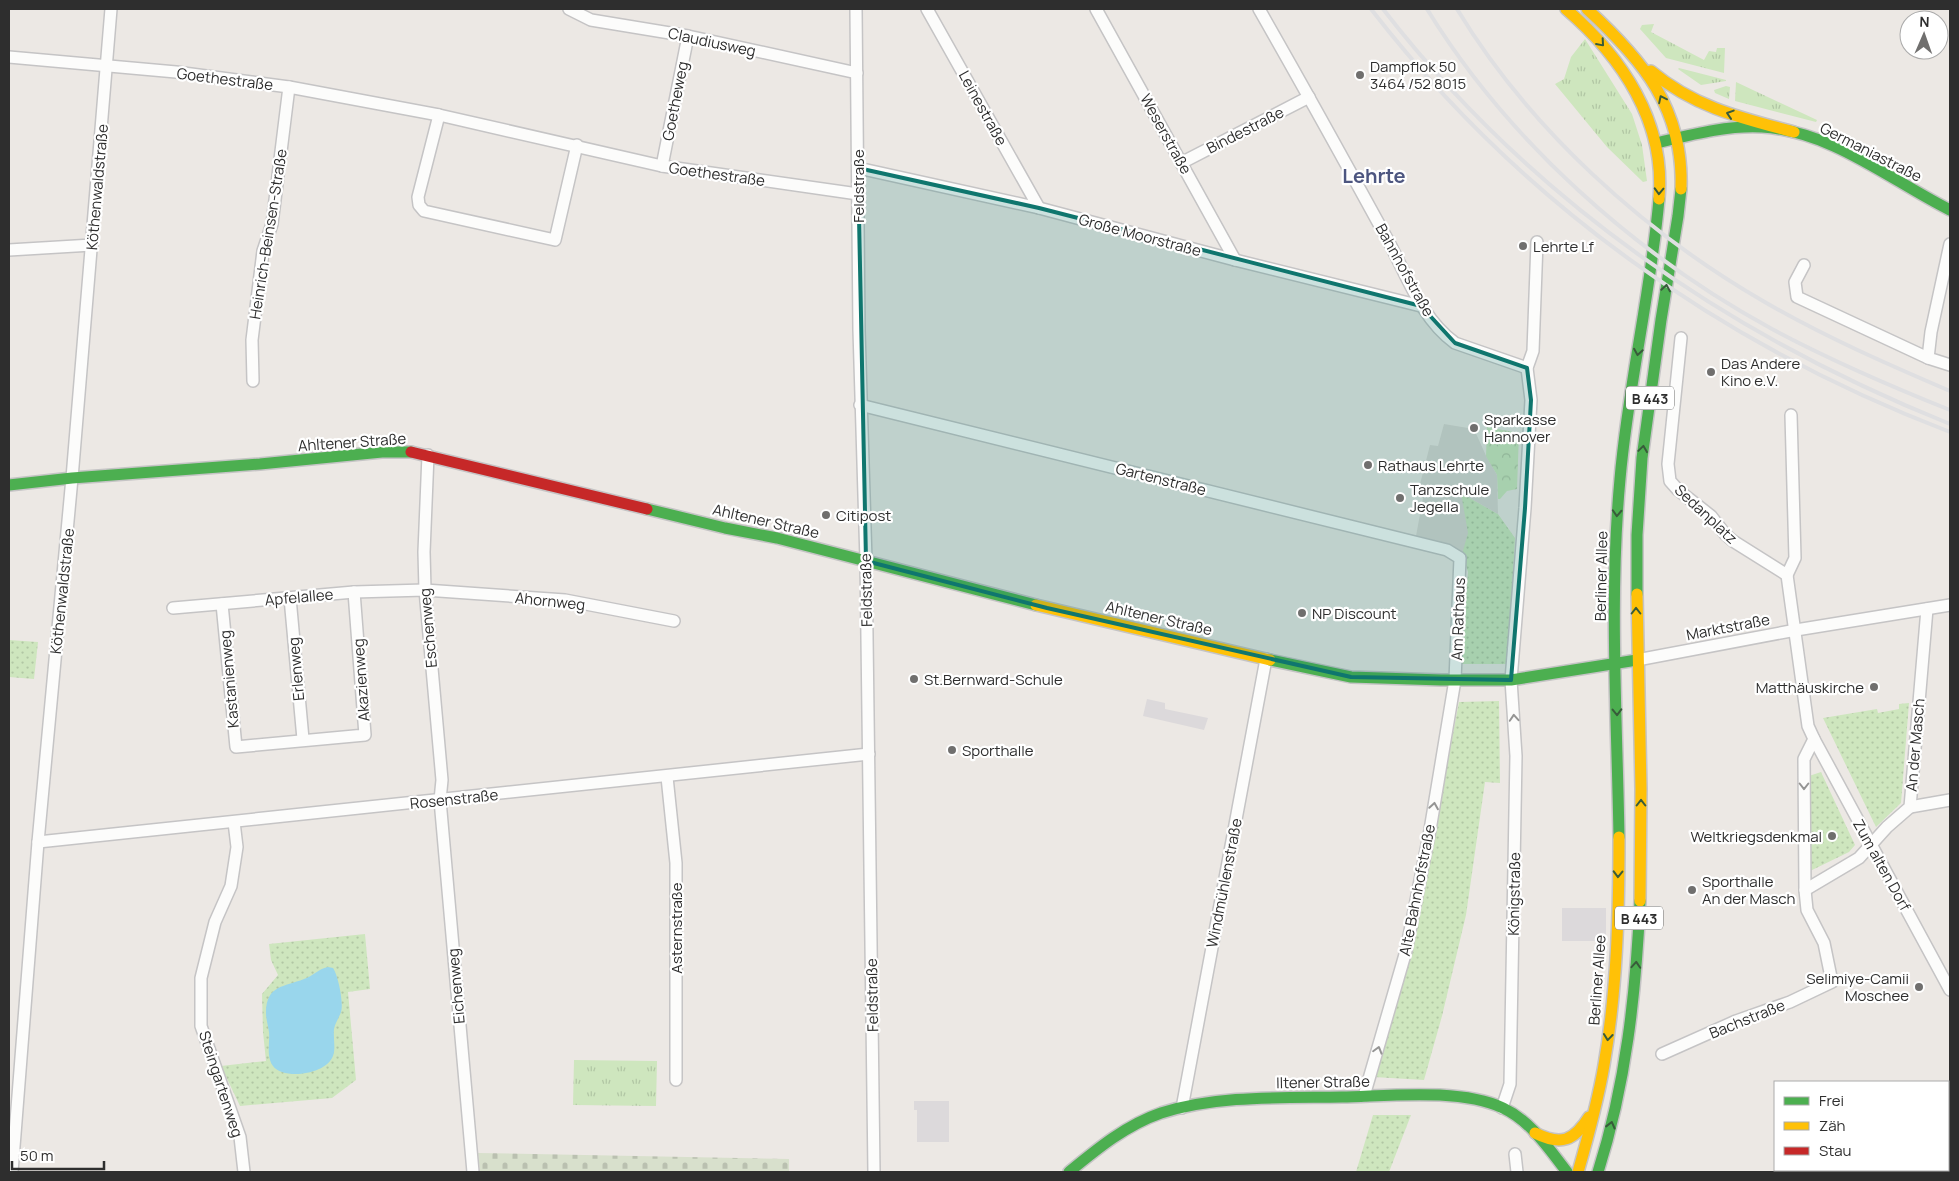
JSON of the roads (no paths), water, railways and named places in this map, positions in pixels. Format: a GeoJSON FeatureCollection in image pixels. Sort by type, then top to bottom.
{"type":"FeatureCollection","features":[{"type":"Feature","properties":{"kind":"main road","name":"Berliner Allee"},"geometry":{"type":"LineString","coordinates":[[1566,9],[1600,43],[1631,82],[1643,106],[1656,143],[1660,171],[1659,200],[1621,464],[1617,514],[1616,663],[1619,850],[1612,1003],[1607,1049],[1599,1093],[1578,1172]]}},
{"type":"Feature","properties":{"kind":"main road","name":"B 443"},"geometry":{"type":"LineString","coordinates":[[1587,9],[1641,62],[1662,99],[1677,138],[1680,155],[1680,194],[1642,457],[1637,570],[1636,660],[1641,765],[1636,967],[1632,1014],[1622,1081],[1612,1126],[1598,1172]]}},
{"type":"Feature","properties":{"kind":"main road"},"geometry":{"type":"LineString","coordinates":[[1641,62],[1670,86],[1699,103],[1738,117],[1794,132]]}},
{"type":"Feature","properties":{"kind":"main road","name":"Germaniastraße"},"geometry":{"type":"LineString","coordinates":[[1656,143],[1700,133],[1748,127],[1764,127],[1794,132],[1830,145],[1950,210]]}},
{"type":"Feature","properties":{"kind":"main road","name":"Ahltener Straße"},"geometry":{"type":"LineString","coordinates":[[9,485],[72,478],[404,451],[428,455],[866,561],[1047,608],[1351,677],[1511,680]]}},
{"type":"Feature","properties":{"kind":"main road","name":"Marktstraße"},"geometry":{"type":"LineString","coordinates":[[1511,680],[1636,660]]}},
{"type":"Feature","properties":{"kind":"main road"},"geometry":{"type":"LineString","coordinates":[[1535,1133],[1546,1139],[1560,1141],[1574,1136],[1584,1127],[1599,1093]]}},
{"type":"Feature","properties":{"kind":"main road","name":"Iltener Straße"},"geometry":{"type":"LineString","coordinates":[[1070,1172],[1104,1143],[1129,1126],[1156,1115],[1182,1108],[1246,1099],[1395,1095],[1466,1099],[1486,1102],[1502,1108],[1520,1118],[1567,1172]]}},
{"type":"Feature","properties":{"kind":"street","name":"Köthenwaldstraße"},"geometry":{"type":"LineString","coordinates":[[12,1172],[38,842],[72,478],[111,9]]}},
{"type":"Feature","properties":{"kind":"street","name":"Claudiusweg"},"geometry":{"type":"LineString","coordinates":[[569,9],[592,20],[688,36],[857,73]]}},
{"type":"Feature","properties":{"kind":"street","name":"Feldstraße"},"geometry":{"type":"LineString","coordinates":[[856,9],[860,405],[866,561],[874,1172]]}},
{"type":"Feature","properties":{"kind":"street","name":"Leinestraße"},"geometry":{"type":"LineString","coordinates":[[927,9],[1038,208]]}},
{"type":"Feature","properties":{"kind":"street","name":"Weserstraße"},"geometry":{"type":"LineString","coordinates":[[1096,9],[1235,260]]}},
{"type":"Feature","properties":{"kind":"street","name":"Bahnhofstraße"},"geometry":{"type":"LineString","coordinates":[[1259,9],[1388,240],[1421,306],[1447,338],[1455,343],[1527,368]]}},
{"type":"Feature","properties":{"kind":"street","name":"Goetheweg"},"geometry":{"type":"LineString","coordinates":[[662,166],[688,36]]}},
{"type":"Feature","properties":{"kind":"street","name":"Goethestraße"},"geometry":{"type":"LineString","coordinates":[[9,57],[176,72],[288,87],[439,115],[577,145],[662,166],[858,194]]}},
{"type":"Feature","properties":{"kind":"street","name":"Heinrich-Beinsen-Straße"},"geometry":{"type":"LineString","coordinates":[[253,381],[252,340],[263,251],[272,224],[288,87]]}},
{"type":"Feature","properties":{"kind":"street","name":"Bindestraße"},"geometry":{"type":"LineString","coordinates":[[1181,163],[1309,97]]}},
{"type":"Feature","properties":{"kind":"street"},"geometry":{"type":"LineString","coordinates":[[439,115],[418,197],[419,204],[424,211],[555,240],[577,145]]}},
{"type":"Feature","properties":{"kind":"street","name":"Große Moorstraße"},"geometry":{"type":"LineString","coordinates":[[858,168],[1038,208],[1235,260],[1421,306]]}},
{"type":"Feature","properties":{"kind":"street"},"geometry":{"type":"LineString","coordinates":[[1511,680],[1525,508],[1531,400],[1527,368],[1533,351],[1538,242]]}},
{"type":"Feature","properties":{"kind":"street"},"geometry":{"type":"LineString","coordinates":[[1928,358],[1931,332],[1950,244]]}},
{"type":"Feature","properties":{"kind":"street"},"geometry":{"type":"LineString","coordinates":[[9,250],[92,245]]}},
{"type":"Feature","properties":{"kind":"street"},"geometry":{"type":"LineString","coordinates":[[1804,265],[1796,282],[1797,297],[1928,358],[1950,365]]}},
{"type":"Feature","properties":{"kind":"street","name":"Sedanplatz"},"geometry":{"type":"LineString","coordinates":[[1681,338],[1668,464],[1670,481],[1678,490],[1711,516],[1733,541],[1787,575]]}},
{"type":"Feature","properties":{"kind":"street","name":"Gartenstraße"},"geometry":{"type":"LineString","coordinates":[[860,405],[1447,550],[1460,558]]}},
{"type":"Feature","properties":{"kind":"street"},"geometry":{"type":"LineString","coordinates":[[1791,415],[1796,558],[1787,575],[1808,726],[1814,740],[1804,759],[1805,890]]}},
{"type":"Feature","properties":{"kind":"street","name":"Eschenweg"},"geometry":{"type":"LineString","coordinates":[[428,455],[424,552],[425,590],[442,780],[440,800]]}},
{"type":"Feature","properties":{"kind":"street","name":"Am Rathaus"},"geometry":{"type":"LineString","coordinates":[[1455,680],[1460,558]]}},
{"type":"Feature","properties":{"kind":"street","name":"Apfelallee"},"geometry":{"type":"LineString","coordinates":[[173,608],[354,592],[425,590]]}},
{"type":"Feature","properties":{"kind":"street","name":"Ahornweg"},"geometry":{"type":"LineString","coordinates":[[425,590],[565,600],[674,621]]}},
{"type":"Feature","properties":{"kind":"street","name":"Akazienweg"},"geometry":{"type":"LineString","coordinates":[[303,739],[365,735],[354,592]]}},
{"type":"Feature","properties":{"kind":"street","name":"Erlenweg"},"geometry":{"type":"LineString","coordinates":[[290,598],[303,739]]}},
{"type":"Feature","properties":{"kind":"street","name":"Kastanienweg"},"geometry":{"type":"LineString","coordinates":[[222,604],[236,747],[303,739]]}},
{"type":"Feature","properties":{"kind":"street","name":"Marktstraße"},"geometry":{"type":"LineString","coordinates":[[1636,660],[1796,630],[1950,605]]}},
{"type":"Feature","properties":{"kind":"street","name":"An der Masch"},"geometry":{"type":"LineString","coordinates":[[1805,890],[1858,858],[1910,806],[1927,609]]}},
{"type":"Feature","properties":{"kind":"street","name":"Windmühlenstraße"},"geometry":{"type":"LineString","coordinates":[[1182,1108],[1266,659]]}},
{"type":"Feature","properties":{"kind":"street","name":"Alte Bahnhofstraße"},"geometry":{"type":"LineString","coordinates":[[1364,1096],[1406,951],[1430,830],[1455,680]]}},
{"type":"Feature","properties":{"kind":"street","name":"Königstraße"},"geometry":{"type":"LineString","coordinates":[[1502,1108],[1510,1084],[1516,756],[1511,680]]}},
{"type":"Feature","properties":{"kind":"street","name":"Zum alten Dorf"},"geometry":{"type":"LineString","coordinates":[[1814,740],[1950,990]]}},
{"type":"Feature","properties":{"kind":"street","name":"Rosenstraße"},"geometry":{"type":"LineString","coordinates":[[38,842],[667,777],[869,754]]}},
{"type":"Feature","properties":{"kind":"street","name":"Asternstraße"},"geometry":{"type":"LineString","coordinates":[[667,777],[676,863],[676,1080]]}},
{"type":"Feature","properties":{"kind":"street","name":"Eichenweg"},"geometry":{"type":"LineString","coordinates":[[440,800],[473,1172]]}},
{"type":"Feature","properties":{"kind":"street"},"geometry":{"type":"LineString","coordinates":[[1910,806],[1950,800]]}},
{"type":"Feature","properties":{"kind":"street","name":"Steingartenweg"},"geometry":{"type":"LineString","coordinates":[[234,822],[237,847],[231,886],[215,922],[201,978],[202,1026],[240,1137],[244,1172]]}},
{"type":"Feature","properties":{"kind":"street","name":"Bachstraße"},"geometry":{"type":"LineString","coordinates":[[1662,1054],[1736,1021],[1790,1002],[1832,982],[1824,943],[1808,910],[1805,890]]}},
{"type":"Feature","properties":{"kind":"street"},"geometry":{"type":"LineString","coordinates":[[1515,1154],[1516,1172]]}},
{"type":"Feature","properties":{"kind":"water"},"geometry":{"type":"Polygon","coordinates":[[[328,967],[333,968],[337,977],[342,1002],[341,1012],[334,1029],[333,1056],[322,1068],[314,1071],[295,1074],[278,1070],[273,1066],[269,1054],[269,1032],[266,1013],[269,997],[283,986],[307,978],[328,967]]]}},
{"type":"Feature","properties":{"kind":"railway"},"geometry":{"type":"LineString","coordinates":[[1371,9],[1430,79],[1493,145],[1560,205],[1631,261],[1706,311],[1784,356],[1866,397],[1950,432]]}},
{"type":"Feature","properties":{"kind":"railway"},"geometry":{"type":"LineString","coordinates":[[1383,9],[1440,78],[1502,141],[1568,200],[1638,254],[1712,304],[1788,348],[1868,388],[1950,424]]}},
{"type":"Feature","properties":{"kind":"railway"},"geometry":{"type":"LineString","coordinates":[[1427,9],[1460,58],[1496,104],[1536,149],[1579,191],[1624,230],[1672,266],[1721,299],[1772,329],[1860,372],[1950,410]]}},
{"type":"Feature","properties":{"kind":"railway"},"geometry":{"type":"LineString","coordinates":[[1457,9],[1486,53],[1518,95],[1554,135],[1592,173],[1674,243],[1718,273],[1786,314],[1855,349],[1950,391]]}},
{"type":"Feature","properties":{"kind":"place","name":"Dampflok 50 3464 /52 8015"},"geometry":{"type":"Point","coordinates":[1360,75]}},
{"type":"Feature","properties":{"kind":"place","name":"Lehrte Lf"},"geometry":{"type":"Point","coordinates":[1523,246]}},
{"type":"Feature","properties":{"kind":"place","name":"Das Andere Kino e.V."},"geometry":{"type":"Point","coordinates":[1711,372]}},
{"type":"Feature","properties":{"kind":"place","name":"Sparkasse Hannover"},"geometry":{"type":"Point","coordinates":[1474,428]}},
{"type":"Feature","properties":{"kind":"place","name":"Rathaus Lehrte"},"geometry":{"type":"Point","coordinates":[1368,465]}},
{"type":"Feature","properties":{"kind":"place","name":"Tanzschule Jegella"},"geometry":{"type":"Point","coordinates":[1400,498]}},
{"type":"Feature","properties":{"kind":"place","name":"Citipost"},"geometry":{"type":"Point","coordinates":[826,515]}},
{"type":"Feature","properties":{"kind":"place","name":"NP Discount"},"geometry":{"type":"Point","coordinates":[1302,613]}},
{"type":"Feature","properties":{"kind":"place","name":"St.Bernward-Schule"},"geometry":{"type":"Point","coordinates":[914,679]}},
{"type":"Feature","properties":{"kind":"place","name":"Matthäuskirche"},"geometry":{"type":"Point","coordinates":[1874,687]}},
{"type":"Feature","properties":{"kind":"place","name":"Sporthalle"},"geometry":{"type":"Point","coordinates":[952,750]}},
{"type":"Feature","properties":{"kind":"place","name":"Weltkriegsdenkmal"},"geometry":{"type":"Point","coordinates":[1832,836]}},
{"type":"Feature","properties":{"kind":"place","name":"Sporthalle An der Masch"},"geometry":{"type":"Point","coordinates":[1692,890]}},
{"type":"Feature","properties":{"kind":"place","name":"Selimiye-Camii Moschee"},"geometry":{"type":"Point","coordinates":[1919,987]}},
{"type":"Feature","properties":{"kind":"district","name":"Lehrte"},"geometry":{"type":"Point","coordinates":[1374,175]}}]}
